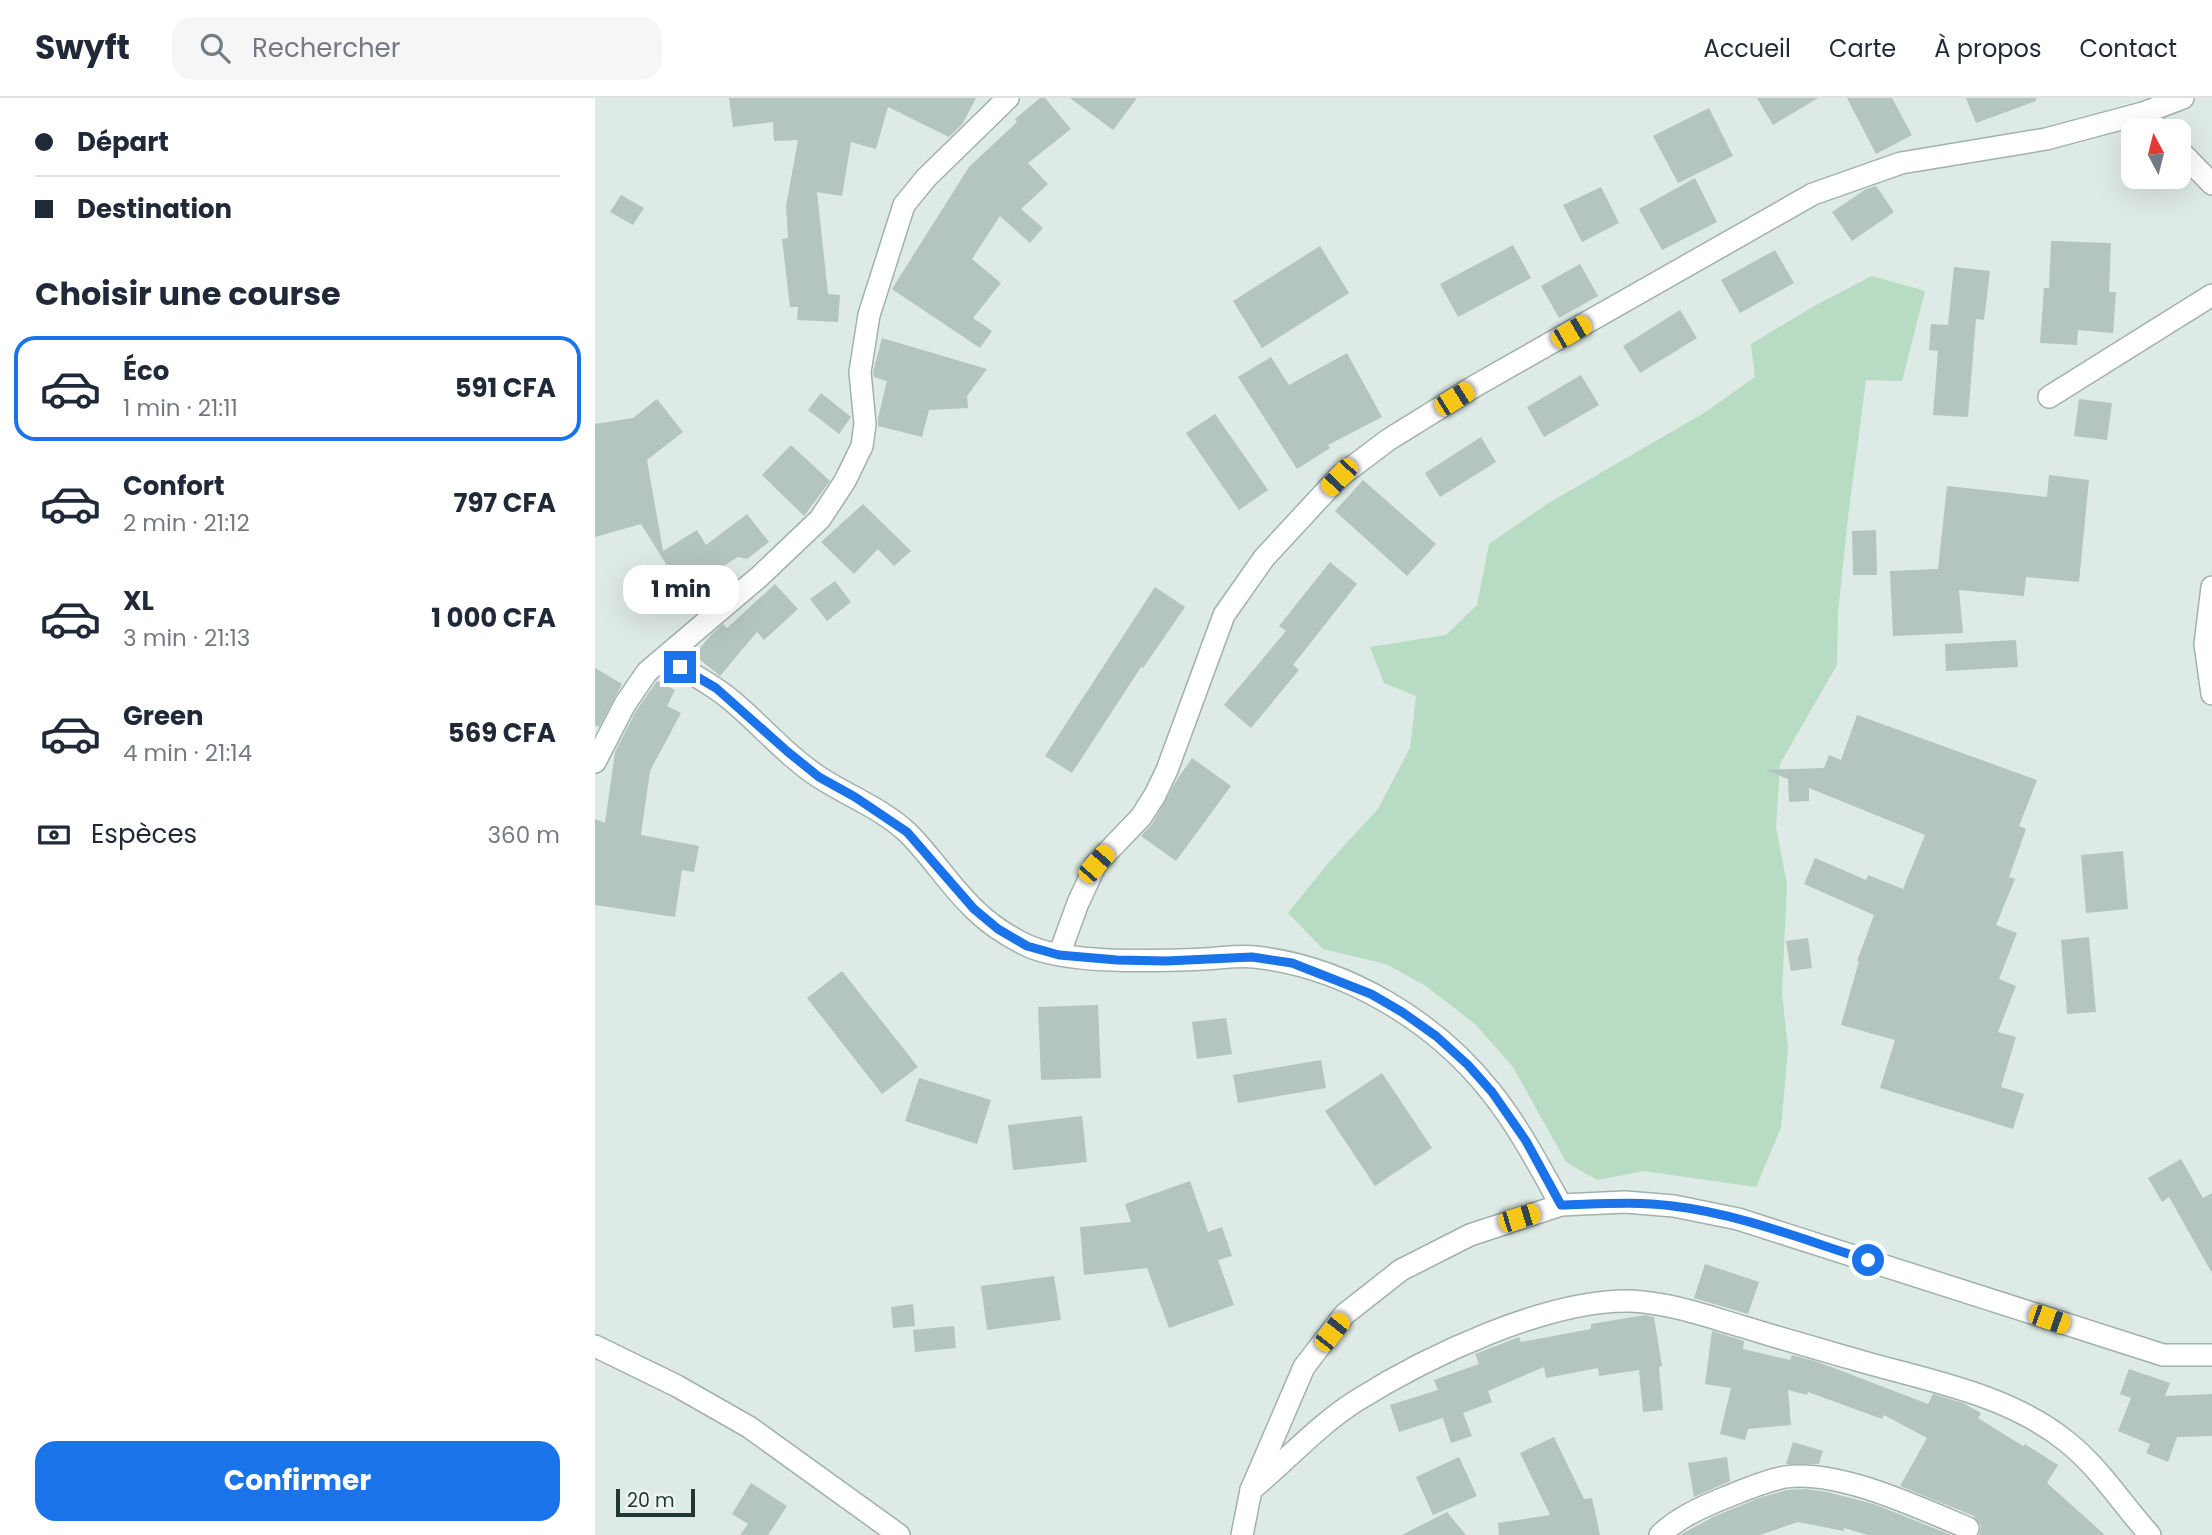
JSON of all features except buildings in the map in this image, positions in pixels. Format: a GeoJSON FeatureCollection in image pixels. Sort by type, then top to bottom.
{"type":"FeatureCollection","features":[{"type":"Feature","properties":{"kind":"street"},"geometry":{"type":"LineString","coordinates":[[595,762],[625,705],[647,672],[759,577],[820,519],[845,481],[862,446],[865,424],[860,372],[869,315],[904,205],[926,178],[1009,98]]}},
{"type":"Feature","properties":{"kind":"street"},"geometry":{"type":"LineString","coordinates":[[1059,955],[1096,864],[1141,817],[1155,795],[1167,770],[1224,615],[1264,558],[1339,477],[1388,440],[1475,386],[1813,194],[1901,163],[2046,139],[2143,113],[2183,98]]}},
{"type":"Feature","properties":{"kind":"street"},"geometry":{"type":"LineString","coordinates":[[2143,113],[2149,119]]}},
{"type":"Feature","properties":{"kind":"street"},"geometry":{"type":"LineString","coordinates":[[2191,162],[2212,184]]}},
{"type":"Feature","properties":{"kind":"street"},"geometry":{"type":"LineString","coordinates":[[2049,397],[2212,295]]}},
{"type":"Feature","properties":{"kind":"street"},"geometry":{"type":"LineString","coordinates":[[2212,587],[2205,644],[2212,694]]}},
{"type":"Feature","properties":{"kind":"street"},"geometry":{"type":"LineString","coordinates":[[666,658],[716,688],[819,777],[855,797],[907,832],[974,909],[998,929],[1027,946],[1059,955],[1129,960],[1252,957],[1292,963],[1371,994],[1402,1012],[1436,1036],[1468,1065],[1492,1092],[1526,1141],[1561,1205]]}},
{"type":"Feature","properties":{"kind":"street"},"geometry":{"type":"LineString","coordinates":[[1242,1535],[1251,1490],[1304,1367],[1345,1314],[1401,1270],[1470,1235],[1561,1205],[1625,1202],[1662,1205],[1738,1219],[2164,1355],[2212,1355]]}},
{"type":"Feature","properties":{"kind":"street"},"geometry":{"type":"LineString","coordinates":[[1251,1490],[1320,1428],[1356,1402],[1450,1350],[1544,1315],[1587,1304],[1630,1301],[1699,1312],[1744,1328],[1962,1389],[2037,1419],[2092,1464],[2150,1535]]}},
{"type":"Feature","properties":{"kind":"street"},"geometry":{"type":"LineString","coordinates":[[595,1346],[677,1386],[749,1427],[899,1535]]}},
{"type":"Feature","properties":{"kind":"street"},"geometry":{"type":"LineString","coordinates":[[1660,1535],[1701,1507],[1750,1487],[1786,1477],[1811,1477],[1866,1489],[1899,1499],[1968,1528]]}},
{"type":"Feature","properties":{"kind":"green space"},"geometry":{"type":"Polygon","coordinates":[[[1872,276],[1925,291],[1902,381],[1866,380],[1838,612],[1837,665],[1780,764],[1776,827],[1787,884],[1782,993],[1788,1049],[1781,1128],[1756,1187],[1644,1171],[1597,1180],[1566,1162],[1513,1067],[1475,1024],[1426,986],[1386,964],[1323,949],[1288,913],[1330,861],[1378,809],[1410,748],[1416,696],[1384,683],[1370,647],[1446,635],[1477,605],[1489,544],[1547,504],[1704,413],[1755,377],[1751,344],[1816,305],[1872,276]]]}},
{"type":"Feature","properties":{"kind":"route"},"geometry":{"type":"LineString","coordinates":[[680,667],[716,688],[819,777],[855,797],[907,832],[974,909],[998,929],[1027,946],[1059,955],[1117,960],[1252,957],[1292,963],[1329,976],[1371,994],[1402,1012],[1436,1036],[1468,1065],[1492,1092],[1526,1141],[1561,1205],[1625,1202],[1674,1206],[1738,1219],[1868,1260]]}}]}
